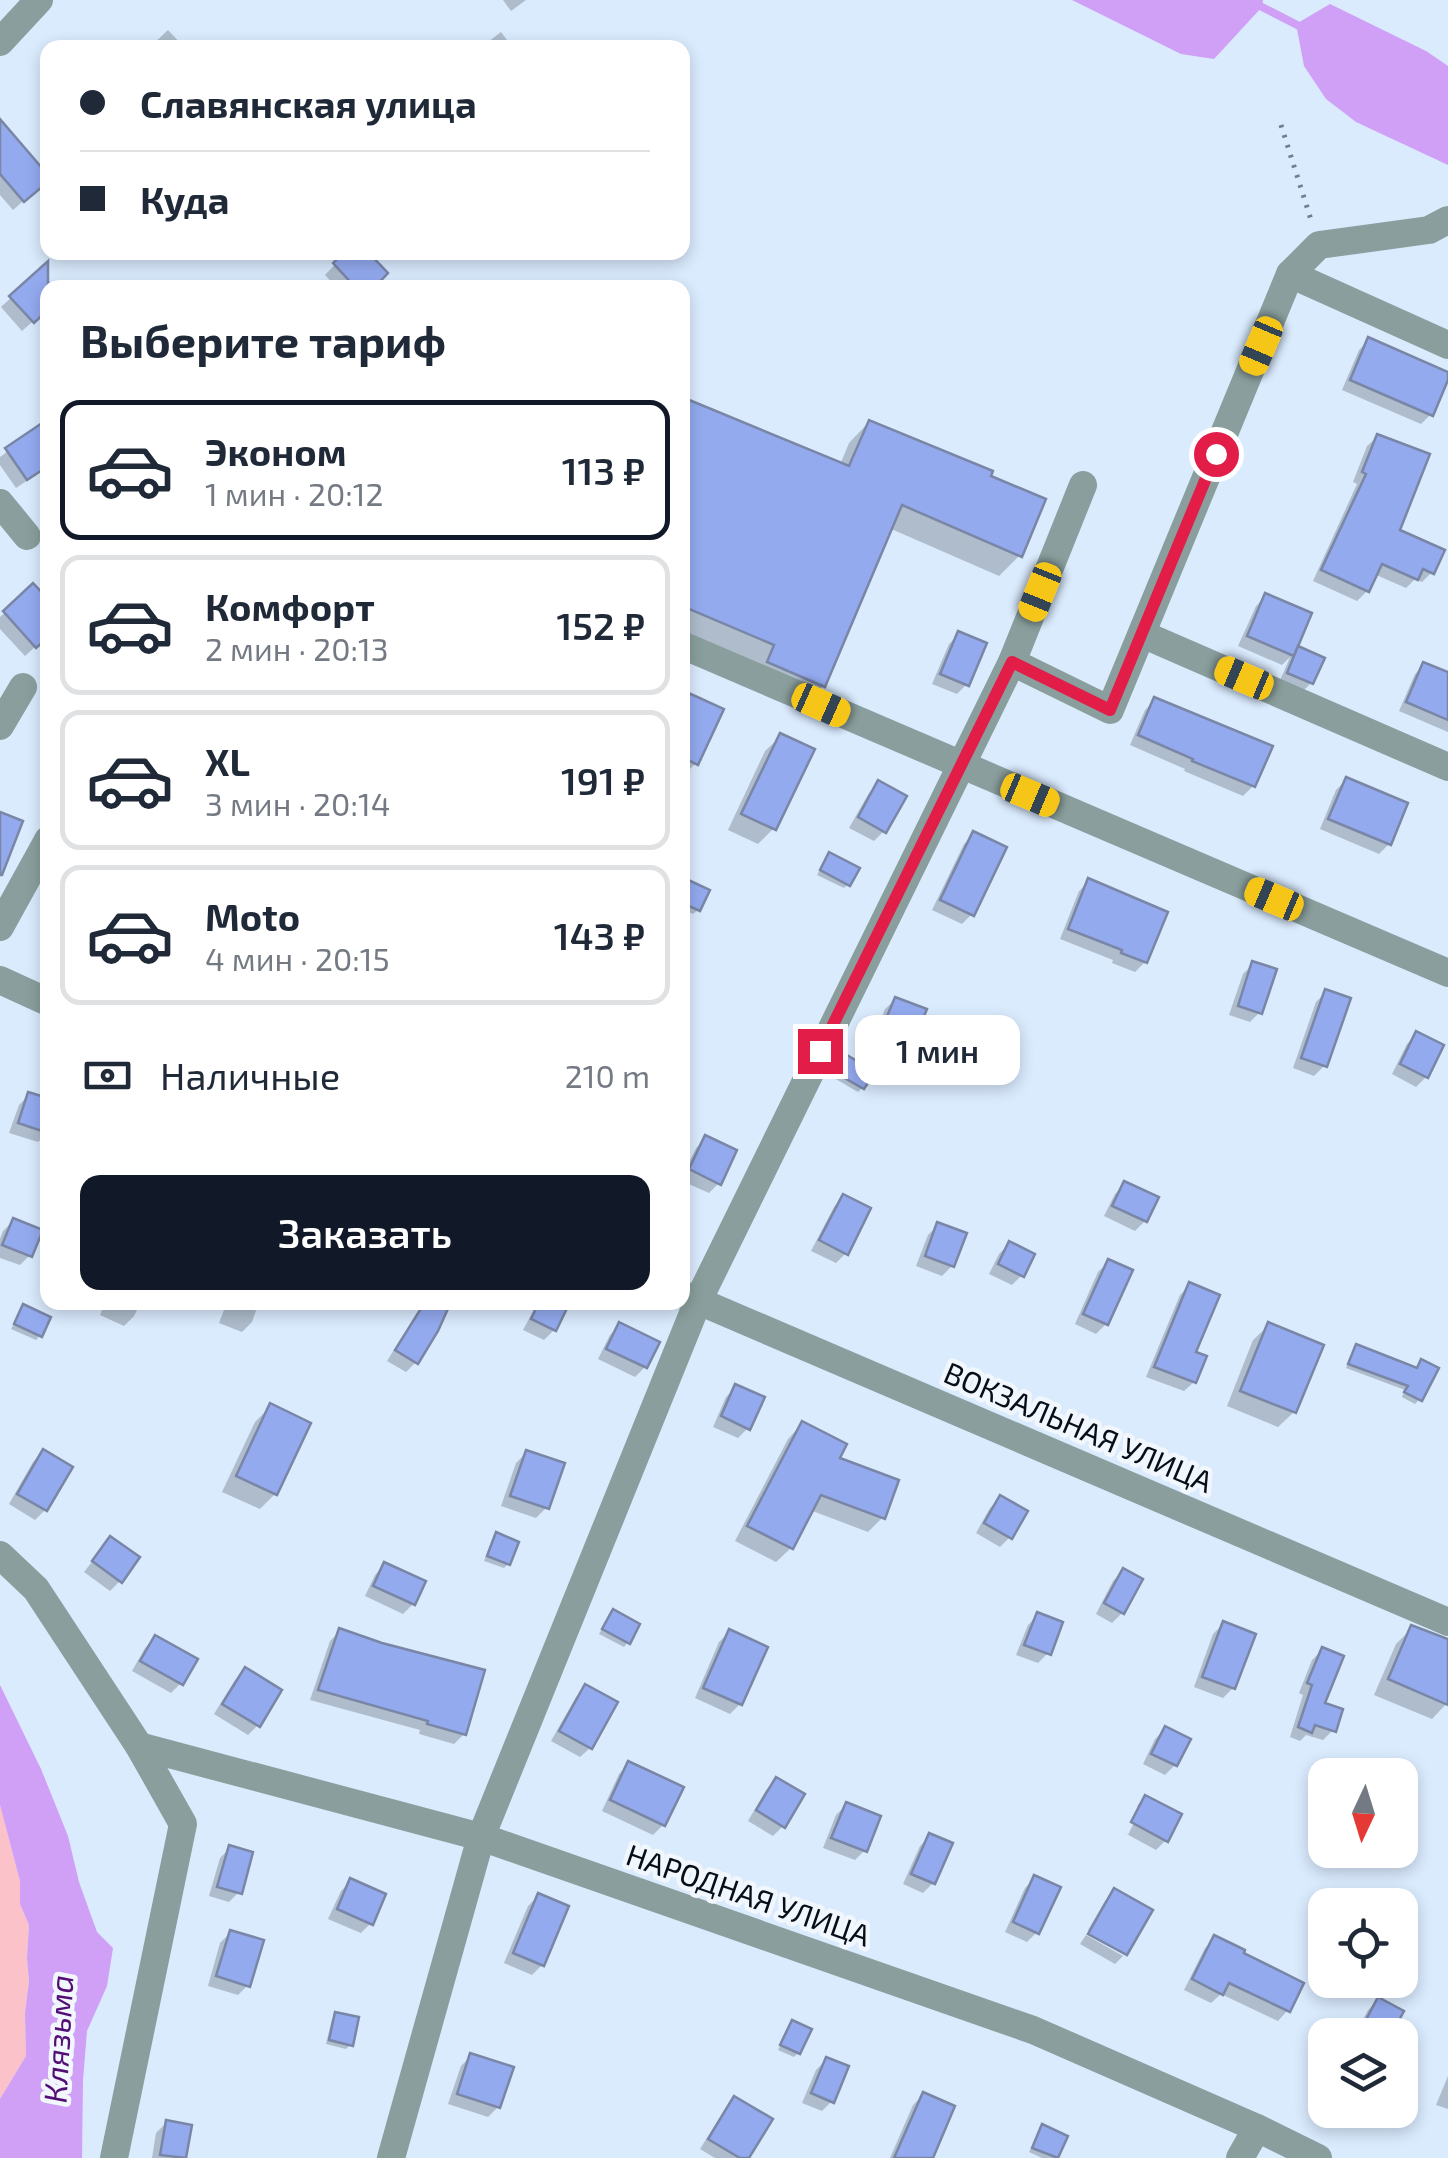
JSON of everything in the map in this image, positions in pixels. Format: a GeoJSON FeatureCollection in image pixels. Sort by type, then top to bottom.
{"type":"FeatureCollection","features":[{"type":"Feature","properties":{"kind":"street"},"geometry":{"type":"LineString","coordinates":[[0,42],[39,0]]}},
{"type":"Feature","properties":{"kind":"street"},"geometry":{"type":"LineString","coordinates":[[1012,662],[1110,710],[1290,274],[1318,245],[1429,230],[1448,220]]}},
{"type":"Feature","properties":{"kind":"street"},"geometry":{"type":"LineString","coordinates":[[1290,274],[1448,345]]}},
{"type":"Feature","properties":{"kind":"street"},"geometry":{"type":"LineString","coordinates":[[690,1298],[1012,662],[1084,486]]}},
{"type":"Feature","properties":{"kind":"street"},"geometry":{"type":"LineString","coordinates":[[0,504],[27,536]]}},
{"type":"Feature","properties":{"kind":"street"},"geometry":{"type":"LineString","coordinates":[[1142,634],[1448,767]]}},
{"type":"Feature","properties":{"kind":"street"},"geometry":{"type":"LineString","coordinates":[[690,648],[1448,974]]}},
{"type":"Feature","properties":{"kind":"street"},"geometry":{"type":"LineString","coordinates":[[0,726],[22,687]]}},
{"type":"Feature","properties":{"kind":"street"},"geometry":{"type":"LineString","coordinates":[[0,927],[40,854]]}},
{"type":"Feature","properties":{"kind":"street"},"geometry":{"type":"LineString","coordinates":[[0,980],[40,998]]}},
{"type":"Feature","properties":{"kind":"street","name":"ВОКЗАЛЬНАЯ УЛИЦА"},"geometry":{"type":"LineString","coordinates":[[690,1298],[1448,1622]]}},
{"type":"Feature","properties":{"kind":"street"},"geometry":{"type":"LineString","coordinates":[[390,2158],[481,1837],[685,1310]]}},
{"type":"Feature","properties":{"kind":"street"},"geometry":{"type":"LineString","coordinates":[[0,1555],[36,1589],[140,1746],[183,1824],[114,2158]]}},
{"type":"Feature","properties":{"kind":"street","name":"НАРОДНАЯ УЛИЦА"},"geometry":{"type":"LineString","coordinates":[[140,1746],[481,1837],[1034,2030],[1318,2158]]}},
{"type":"Feature","properties":{"kind":"street"},"geometry":{"type":"LineString","coordinates":[[1240,2158],[1258,2128]]}},
{"type":"Feature","properties":{"kind":"path"},"geometry":{"type":"LineString","coordinates":[[1281,126],[1318,245]]}},
{"type":"Feature","properties":{"kind":"shaded area"},"geometry":{"type":"Polygon","coordinates":[[[0,1805],[20,1881],[20,1904],[29,1925],[29,1981],[26,2056],[0,2099],[0,1805]]]}},
{"type":"Feature","properties":{"kind":"water"},"geometry":{"type":"Polygon","coordinates":[[[1072,0],[1263,0],[1262,7],[1214,59],[1181,54],[1072,0]]]}},
{"type":"Feature","properties":{"kind":"water"},"geometry":{"type":"Polygon","coordinates":[[[1330,4],[1426,51],[1448,66],[1448,165],[1356,122],[1326,99],[1304,66],[1296,24],[1330,4]]]}},
{"type":"Feature","properties":{"kind":"water","name":"Клязьма"},"geometry":{"type":"Polygon","coordinates":[[[0,1685],[68,1836],[97,1932],[113,1948],[107,1986],[87,2031],[82,2158],[0,2158],[0,2099],[26,2056],[29,1925],[20,1904],[20,1881],[0,1805],[0,1685]]]}},
{"type":"Feature","properties":{"kind":"building"},"geometry":{"type":"Polygon","coordinates":[[[0,119],[40,166],[40,189],[24,202],[0,174],[0,119]]]}},
{"type":"Feature","properties":{"kind":"building"},"geometry":{"type":"Polygon","coordinates":[[[376,260],[388,273],[381,280],[349,280],[333,263],[376,260]]]}},
{"type":"Feature","properties":{"kind":"building"},"geometry":{"type":"Polygon","coordinates":[[[48,261],[48,280],[40,280],[40,317],[34,323],[9,296],[48,261]]]}},
{"type":"Feature","properties":{"kind":"building"},"geometry":{"type":"Polygon","coordinates":[[[1368,337],[1448,372],[1433,416],[1350,380],[1368,337]]]}},
{"type":"Feature","properties":{"kind":"building"},"geometry":{"type":"Polygon","coordinates":[[[690,400],[849,466],[869,420],[993,471],[991,476],[1046,499],[1022,557],[902,505],[825,687],[767,662],[774,645],[690,609],[690,400]]]}},
{"type":"Feature","properties":{"kind":"building"},"geometry":{"type":"Polygon","coordinates":[[[40,424],[40,471],[27,480],[5,448],[40,424]]]}},
{"type":"Feature","properties":{"kind":"building"},"geometry":{"type":"Polygon","coordinates":[[[1377,434],[1430,454],[1400,530],[1445,550],[1434,574],[1423,569],[1418,580],[1382,564],[1369,592],[1321,570],[1366,474],[1362,472],[1377,434]]]}},
{"type":"Feature","properties":{"kind":"building"},"geometry":{"type":"Polygon","coordinates":[[[33,583],[40,590],[40,645],[36,648],[3,611],[33,583]]]}},
{"type":"Feature","properties":{"kind":"building"},"geometry":{"type":"Polygon","coordinates":[[[1265,593],[1312,613],[1294,656],[1247,636],[1265,593]]]}},
{"type":"Feature","properties":{"kind":"building"},"geometry":{"type":"Polygon","coordinates":[[[958,631],[987,643],[969,686],[940,674],[958,631]]]}},
{"type":"Feature","properties":{"kind":"building"},"geometry":{"type":"Polygon","coordinates":[[[1298,646],[1325,658],[1313,684],[1287,673],[1298,646]]]}},
{"type":"Feature","properties":{"kind":"building"},"geometry":{"type":"Polygon","coordinates":[[[1423,662],[1448,672],[1448,720],[1406,702],[1423,662]]]}},
{"type":"Feature","properties":{"kind":"building"},"geometry":{"type":"Polygon","coordinates":[[[690,694],[724,709],[698,765],[690,761],[690,694]]]}},
{"type":"Feature","properties":{"kind":"building"},"geometry":{"type":"Polygon","coordinates":[[[1154,697],[1273,746],[1255,787],[1138,735],[1154,697]]]}},
{"type":"Feature","properties":{"kind":"building"},"geometry":{"type":"Polygon","coordinates":[[[780,733],[815,749],[776,830],[741,814],[780,733]]]}},
{"type":"Feature","properties":{"kind":"building"},"geometry":{"type":"Polygon","coordinates":[[[1346,777],[1408,803],[1391,845],[1328,819],[1346,777]]]}},
{"type":"Feature","properties":{"kind":"building"},"geometry":{"type":"Polygon","coordinates":[[[878,780],[907,796],[886,833],[858,817],[878,780]]]}},
{"type":"Feature","properties":{"kind":"building"},"geometry":{"type":"Polygon","coordinates":[[[0,812],[23,821],[2,875],[0,875],[0,812]]]}},
{"type":"Feature","properties":{"kind":"building"},"geometry":{"type":"Polygon","coordinates":[[[973,831],[1007,847],[974,916],[940,900],[973,831]]]}},
{"type":"Feature","properties":{"kind":"building"},"geometry":{"type":"Polygon","coordinates":[[[829,852],[860,868],[850,886],[820,870],[829,852]]]}},
{"type":"Feature","properties":{"kind":"building"},"geometry":{"type":"Polygon","coordinates":[[[1088,878],[1168,912],[1147,963],[1068,929],[1088,878]]]}},
{"type":"Feature","properties":{"kind":"building"},"geometry":{"type":"Polygon","coordinates":[[[690,881],[710,890],[700,911],[690,907],[690,881]]]}},
{"type":"Feature","properties":{"kind":"building"},"geometry":{"type":"Polygon","coordinates":[[[1252,961],[1277,969],[1262,1014],[1238,1006],[1252,961]]]}},
{"type":"Feature","properties":{"kind":"building"},"geometry":{"type":"Polygon","coordinates":[[[1325,989],[1351,998],[1327,1067],[1301,1058],[1325,989]]]}},
{"type":"Feature","properties":{"kind":"building"},"geometry":{"type":"Polygon","coordinates":[[[895,997],[927,1009],[905,1063],[873,1050],[895,997]]]}},
{"type":"Feature","properties":{"kind":"building"},"geometry":{"type":"Polygon","coordinates":[[[1416,1031],[1444,1045],[1428,1078],[1400,1064],[1416,1031]]]}},
{"type":"Feature","properties":{"kind":"building"},"geometry":{"type":"Polygon","coordinates":[[[847,1055],[875,1072],[864,1089],[836,1073],[847,1055]]]}},
{"type":"Feature","properties":{"kind":"building"},"geometry":{"type":"Polygon","coordinates":[[[28,1092],[40,1096],[40,1130],[18,1123],[28,1092]]]}},
{"type":"Feature","properties":{"kind":"building"},"geometry":{"type":"Polygon","coordinates":[[[705,1135],[737,1150],[721,1185],[690,1167],[705,1135]]]}},
{"type":"Feature","properties":{"kind":"building"},"geometry":{"type":"Polygon","coordinates":[[[1124,1181],[1159,1197],[1147,1222],[1112,1206],[1124,1181]]]}},
{"type":"Feature","properties":{"kind":"building"},"geometry":{"type":"Polygon","coordinates":[[[843,1194],[871,1208],[848,1255],[819,1240],[843,1194]]]}},
{"type":"Feature","properties":{"kind":"building"},"geometry":{"type":"Polygon","coordinates":[[[13,1218],[40,1229],[32,1257],[2,1245],[13,1218]]]}},
{"type":"Feature","properties":{"kind":"building"},"geometry":{"type":"Polygon","coordinates":[[[937,1222],[967,1233],[954,1267],[925,1256],[937,1222]]]}},
{"type":"Feature","properties":{"kind":"building"},"geometry":{"type":"Polygon","coordinates":[[[1009,1241],[1035,1254],[1024,1277],[998,1264],[1009,1241]]]}},
{"type":"Feature","properties":{"kind":"building"},"geometry":{"type":"Polygon","coordinates":[[[1108,1259],[1133,1270],[1108,1325],[1083,1314],[1108,1259]]]}},
{"type":"Feature","properties":{"kind":"building"},"geometry":{"type":"Polygon","coordinates":[[[1189,1282],[1220,1295],[1196,1352],[1207,1356],[1196,1383],[1154,1367],[1189,1282]]]}},
{"type":"Feature","properties":{"kind":"building"},"geometry":{"type":"Polygon","coordinates":[[[23,1304],[51,1317],[42,1337],[14,1324],[23,1304]]]}},
{"type":"Feature","properties":{"kind":"building"},"geometry":{"type":"Polygon","coordinates":[[[420,1310],[447,1310],[418,1364],[395,1350],[420,1310]]]}},
{"type":"Feature","properties":{"kind":"building"},"geometry":{"type":"Polygon","coordinates":[[[535,1310],[566,1310],[556,1331],[531,1319],[535,1310]]]}},
{"type":"Feature","properties":{"kind":"building"},"geometry":{"type":"Polygon","coordinates":[[[619,1322],[660,1342],[647,1368],[606,1349],[619,1322]]]}},
{"type":"Feature","properties":{"kind":"building"},"geometry":{"type":"Polygon","coordinates":[[[1268,1322],[1324,1345],[1296,1413],[1240,1391],[1268,1322]]]}},
{"type":"Feature","properties":{"kind":"building"},"geometry":{"type":"Polygon","coordinates":[[[1356,1344],[1417,1368],[1421,1359],[1439,1368],[1422,1401],[1404,1392],[1408,1386],[1348,1364],[1356,1344]]]}},
{"type":"Feature","properties":{"kind":"building"},"geometry":{"type":"Polygon","coordinates":[[[735,1384],[765,1397],[750,1430],[721,1416],[735,1384]]]}},
{"type":"Feature","properties":{"kind":"building"},"geometry":{"type":"Polygon","coordinates":[[[270,1403],[311,1423],[277,1495],[236,1476],[270,1403]]]}},
{"type":"Feature","properties":{"kind":"building"},"geometry":{"type":"Polygon","coordinates":[[[802,1421],[847,1444],[840,1458],[899,1480],[885,1519],[821,1495],[793,1549],[747,1526],[802,1421]]]}},
{"type":"Feature","properties":{"kind":"building"},"geometry":{"type":"Polygon","coordinates":[[[43,1449],[73,1467],[47,1511],[17,1494],[43,1449]]]}},
{"type":"Feature","properties":{"kind":"building"},"geometry":{"type":"Polygon","coordinates":[[[526,1450],[565,1463],[549,1509],[510,1496],[526,1450]]]}},
{"type":"Feature","properties":{"kind":"building"},"geometry":{"type":"Polygon","coordinates":[[[1000,1495],[1028,1511],[1012,1539],[984,1523],[1000,1495]]]}},
{"type":"Feature","properties":{"kind":"building"},"geometry":{"type":"Polygon","coordinates":[[[496,1532],[519,1542],[510,1565],[487,1556],[496,1532]]]}},
{"type":"Feature","properties":{"kind":"building"},"geometry":{"type":"Polygon","coordinates":[[[110,1536],[140,1557],[122,1583],[92,1561],[110,1536]]]}},
{"type":"Feature","properties":{"kind":"building"},"geometry":{"type":"Polygon","coordinates":[[[384,1562],[426,1581],[415,1605],[373,1586],[384,1562]]]}},
{"type":"Feature","properties":{"kind":"building"},"geometry":{"type":"Polygon","coordinates":[[[1123,1568],[1143,1579],[1124,1614],[1104,1603],[1123,1568]]]}},
{"type":"Feature","properties":{"kind":"building"},"geometry":{"type":"Polygon","coordinates":[[[613,1609],[640,1624],[630,1644],[602,1629],[613,1609]]]}},
{"type":"Feature","properties":{"kind":"building"},"geometry":{"type":"Polygon","coordinates":[[[1037,1612],[1063,1622],[1051,1655],[1024,1645],[1037,1612]]]}},
{"type":"Feature","properties":{"kind":"building"},"geometry":{"type":"Polygon","coordinates":[[[1223,1621],[1256,1634],[1235,1689],[1202,1677],[1223,1621]]]}},
{"type":"Feature","properties":{"kind":"building"},"geometry":{"type":"Polygon","coordinates":[[[1411,1625],[1448,1639],[1448,1705],[1388,1679],[1411,1625]]]}},
{"type":"Feature","properties":{"kind":"building"},"geometry":{"type":"Polygon","coordinates":[[[339,1628],[485,1670],[466,1735],[318,1690],[339,1628]]]}},
{"type":"Feature","properties":{"kind":"building"},"geometry":{"type":"Polygon","coordinates":[[[729,1629],[768,1647],[742,1705],[703,1688],[729,1629]]]}},
{"type":"Feature","properties":{"kind":"building"},"geometry":{"type":"Polygon","coordinates":[[[155,1635],[198,1659],[183,1685],[140,1661],[155,1635]]]}},
{"type":"Feature","properties":{"kind":"building"},"geometry":{"type":"Polygon","coordinates":[[[1322,1647],[1344,1656],[1325,1703],[1343,1709],[1336,1732],[1315,1725],[1312,1733],[1298,1727],[1312,1685],[1307,1683],[1322,1647]]]}},
{"type":"Feature","properties":{"kind":"building"},"geometry":{"type":"Polygon","coordinates":[[[245,1667],[282,1690],[260,1727],[222,1704],[245,1667]]]}},
{"type":"Feature","properties":{"kind":"building"},"geometry":{"type":"Polygon","coordinates":[[[585,1684],[618,1702],[592,1749],[559,1731],[585,1684]]]}},
{"type":"Feature","properties":{"kind":"building"},"geometry":{"type":"Polygon","coordinates":[[[1165,1726],[1191,1739],[1177,1766],[1151,1754],[1165,1726]]]}},
{"type":"Feature","properties":{"kind":"building"},"geometry":{"type":"Polygon","coordinates":[[[628,1761],[684,1787],[665,1826],[610,1800],[628,1761]]]}},
{"type":"Feature","properties":{"kind":"building"},"geometry":{"type":"Polygon","coordinates":[[[776,1777],[805,1794],[785,1828],[756,1810],[776,1777]]]}},
{"type":"Feature","properties":{"kind":"building"},"geometry":{"type":"Polygon","coordinates":[[[1145,1795],[1182,1814],[1168,1842],[1131,1822],[1145,1795]]]}},
{"type":"Feature","properties":{"kind":"building"},"geometry":{"type":"Polygon","coordinates":[[[846,1802],[881,1816],[867,1852],[831,1838],[846,1802]]]}},
{"type":"Feature","properties":{"kind":"building"},"geometry":{"type":"Polygon","coordinates":[[[929,1833],[953,1843],[935,1884],[911,1874],[929,1833]]]}},
{"type":"Feature","properties":{"kind":"building"},"geometry":{"type":"Polygon","coordinates":[[[229,1845],[253,1852],[242,1894],[217,1887],[229,1845]]]}},
{"type":"Feature","properties":{"kind":"building"},"geometry":{"type":"Polygon","coordinates":[[[1034,1875],[1061,1887],[1039,1934],[1013,1922],[1034,1875]]]}},
{"type":"Feature","properties":{"kind":"building"},"geometry":{"type":"Polygon","coordinates":[[[350,1878],[386,1894],[373,1925],[337,1909],[350,1878]]]}},
{"type":"Feature","properties":{"kind":"building"},"geometry":{"type":"Polygon","coordinates":[[[1114,1888],[1153,1910],[1127,1955],[1088,1934],[1114,1888]]]}},
{"type":"Feature","properties":{"kind":"building"},"geometry":{"type":"Polygon","coordinates":[[[538,1893],[569,1906],[544,1966],[513,1953],[538,1893]]]}},
{"type":"Feature","properties":{"kind":"building"},"geometry":{"type":"Polygon","coordinates":[[[230,1930],[264,1940],[250,1987],[216,1976],[230,1930]]]}},
{"type":"Feature","properties":{"kind":"building"},"geometry":{"type":"Polygon","coordinates":[[[1214,1935],[1304,1983],[1290,2012],[1229,1983],[1223,1995],[1192,1979],[1214,1935]]]}},
{"type":"Feature","properties":{"kind":"building"},"geometry":{"type":"Polygon","coordinates":[[[1377,1998],[1404,2011],[1400,2018],[1367,2018],[1377,1998]]]}},
{"type":"Feature","properties":{"kind":"building"},"geometry":{"type":"Polygon","coordinates":[[[335,2012],[359,2017],[353,2046],[329,2040],[335,2012]]]}},
{"type":"Feature","properties":{"kind":"building"},"geometry":{"type":"Polygon","coordinates":[[[792,2020],[812,2029],[800,2054],[780,2045],[792,2020]]]}},
{"type":"Feature","properties":{"kind":"building"},"geometry":{"type":"Polygon","coordinates":[[[470,2053],[514,2067],[500,2108],[457,2094],[470,2053]]]}},
{"type":"Feature","properties":{"kind":"building"},"geometry":{"type":"Polygon","coordinates":[[[826,2057],[849,2066],[834,2103],[811,2093],[826,2057]]]}},
{"type":"Feature","properties":{"kind":"building"},"geometry":{"type":"Polygon","coordinates":[[[923,2092],[955,2106],[933,2158],[894,2158],[923,2092]]]}},
{"type":"Feature","properties":{"kind":"building"},"geometry":{"type":"Polygon","coordinates":[[[734,2096],[773,2119],[749,2158],[740,2158],[708,2139],[734,2096]]]}},
{"type":"Feature","properties":{"kind":"building"},"geometry":{"type":"Polygon","coordinates":[[[166,2120],[192,2125],[186,2158],[160,2155],[166,2120]]]}},
{"type":"Feature","properties":{"kind":"building"},"geometry":{"type":"Polygon","coordinates":[[[1042,2124],[1068,2136],[1058,2158],[1032,2148],[1042,2124]]]}},
{"type":"Feature","properties":{"kind":"waterway"},"geometry":{"type":"LineString","coordinates":[[1262,7],[1301,27]]}},
{"type":"Feature","properties":{"kind":"route"},"geometry":{"type":"LineString","coordinates":[[820,1051],[1012,662],[1110,710],[1216,454]]}}]}
